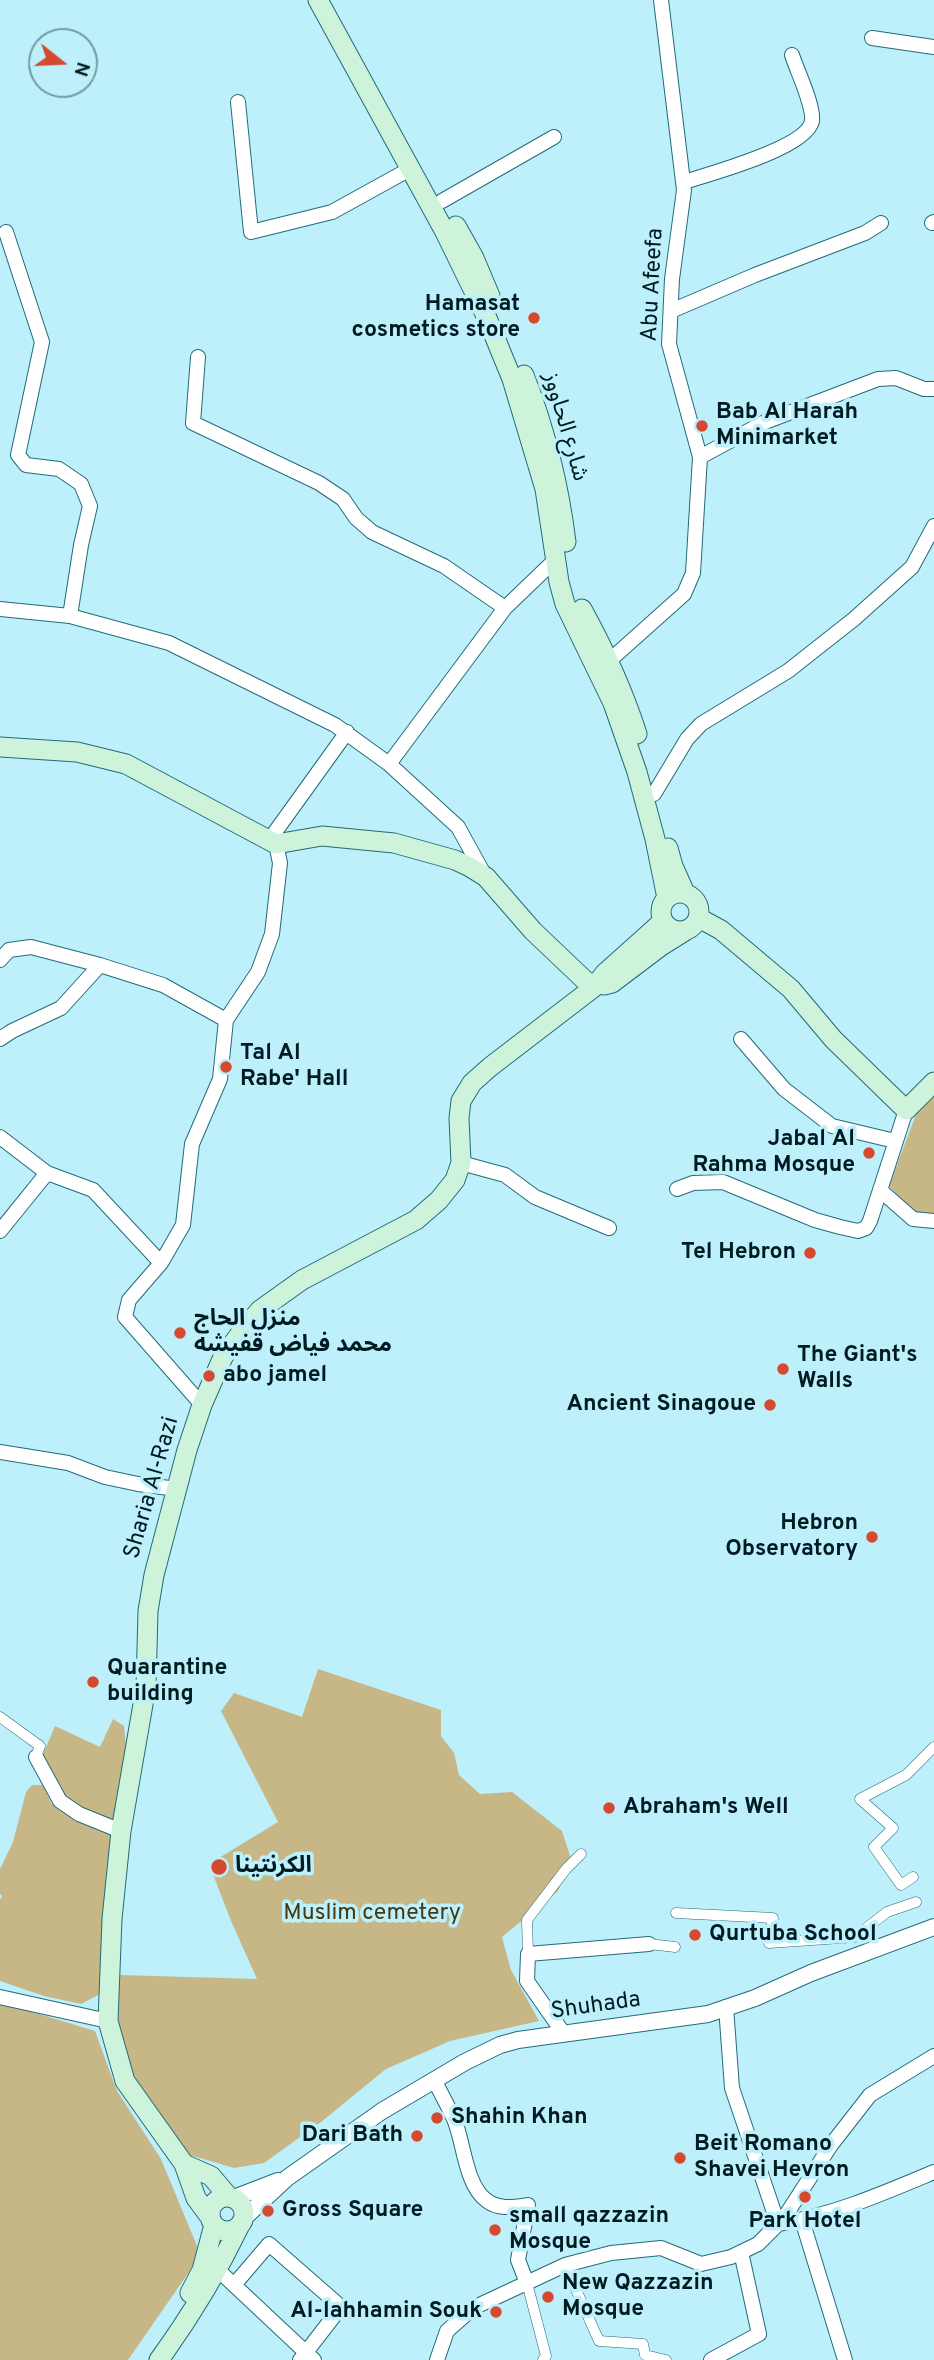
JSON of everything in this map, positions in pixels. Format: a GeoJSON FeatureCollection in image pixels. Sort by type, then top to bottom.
{"type":"FeatureCollection","features":[{"type":"Feature","properties":{"kind":"main road"},"geometry":{"type":"LineString","coordinates":[[318,0],[445,232],[487,318],[512,379],[545,489],[555,560],[565,604],[612,702],[638,772],[655,839],[676,895]]}},
{"type":"Feature","properties":{"kind":"main road","name":"شارع الحاووز"},"geometry":{"type":"LineString","coordinates":[[332,0],[474,258],[536,404],[561,503],[570,573],[579,603],[627,701],[673,866],[676,895]]}},
{"type":"Feature","properties":{"kind":"main road"},"geometry":{"type":"LineString","coordinates":[[0,747],[77,752],[126,764],[273,841],[322,836],[394,843],[454,860],[486,877],[533,931],[593,988]]}},
{"type":"Feature","properties":{"kind":"main road"},"geometry":{"type":"LineString","coordinates":[[676,895],[661,909],[663,922],[673,930],[692,924],[721,930],[790,989],[833,1039],[906,1110],[934,1082]]}},
{"type":"Feature","properties":{"kind":"main road"},"geometry":{"type":"LineString","coordinates":[[593,988],[612,983],[692,924],[698,905],[695,899],[676,895]]}},
{"type":"Feature","properties":{"kind":"main road"},"geometry":{"type":"LineString","coordinates":[[461,1163],[461,1101],[472,1083],[593,988],[605,973],[663,922]]}},
{"type":"Feature","properties":{"kind":"main road","name":"Sharia Al-Razi"},"geometry":{"type":"LineString","coordinates":[[212,2221],[196,2198],[184,2164],[125,2081],[108,2021],[112,1919],[121,1831],[146,1687],[148,1611],[154,1576],[202,1405],[223,1357],[260,1310],[302,1280],[416,1220],[439,1200],[454,1180],[461,1163]]}},
{"type":"Feature","properties":{"kind":"main road","name":"Sharia Al-Razi"},"geometry":{"type":"LineString","coordinates":[[184,2164],[211,2175],[231,2197]]}},
{"type":"Feature","properties":{"kind":"main road"},"geometry":{"type":"LineString","coordinates":[[145,2360],[194,2288],[202,2270],[214,2202],[223,2197],[231,2197],[241,2204],[242,2222],[173,2351],[159,2360]]}},
{"type":"Feature","properties":{"kind":"main road"},"geometry":{"type":"LineString","coordinates":[[212,2221],[225,2231],[236,2228],[242,2222]]}},
{"type":"Feature","properties":{"kind":"street","name":"Abu Afeefa"},"geometry":{"type":"LineString","coordinates":[[609,661],[679,599],[688,587],[693,573],[700,457],[669,344],[684,182],[662,0]]}},
{"type":"Feature","properties":{"kind":"street"},"geometry":{"type":"LineString","coordinates":[[872,38],[934,47]]}},
{"type":"Feature","properties":{"kind":"street"},"geometry":{"type":"LineString","coordinates":[[684,182],[740,165],[798,139],[807,132],[812,121],[812,112],[792,55]]}},
{"type":"Feature","properties":{"kind":"street"},"geometry":{"type":"LineString","coordinates":[[238,102],[251,232],[332,212],[410,169]]}},
{"type":"Feature","properties":{"kind":"street"},"geometry":{"type":"LineString","coordinates":[[442,201],[554,137]]}},
{"type":"Feature","properties":{"kind":"street"},"geometry":{"type":"LineString","coordinates":[[671,311],[865,233],[881,223]]}},
{"type":"Feature","properties":{"kind":"street"},"geometry":{"type":"LineString","coordinates":[[6,232],[42,342],[18,455],[26,465],[59,469],[81,484],[90,506],[70,616]]}},
{"type":"Feature","properties":{"kind":"street"},"geometry":{"type":"LineString","coordinates":[[198,357],[193,423],[319,483],[343,499],[356,518],[372,532],[444,566],[505,608]]}},
{"type":"Feature","properties":{"kind":"street"},"geometry":{"type":"LineString","coordinates":[[700,457],[765,422],[878,379],[896,378],[924,389],[934,389]]}},
{"type":"Feature","properties":{"kind":"street"},"geometry":{"type":"LineString","coordinates":[[654,794],[691,733],[701,724],[788,671],[854,619],[912,566],[934,526]]}},
{"type":"Feature","properties":{"kind":"street"},"geometry":{"type":"LineString","coordinates":[[389,764],[505,608],[555,560]]}},
{"type":"Feature","properties":{"kind":"street"},"geometry":{"type":"LineString","coordinates":[[0,609],[70,616],[169,643],[347,732],[389,764],[458,827],[486,877]]}},
{"type":"Feature","properties":{"kind":"street"},"geometry":{"type":"LineString","coordinates":[[202,1405],[125,1317],[129,1300],[161,1263],[183,1224],[192,1144],[220,1079],[226,1020],[258,972],[272,934],[280,863],[273,841],[347,732]]}},
{"type":"Feature","properties":{"kind":"street"},"geometry":{"type":"LineString","coordinates":[[0,960],[9,950],[31,947],[100,965],[163,985],[226,1020]]}},
{"type":"Feature","properties":{"kind":"street"},"geometry":{"type":"LineString","coordinates":[[0,1039],[61,1008],[100,965]]}},
{"type":"Feature","properties":{"kind":"street"},"geometry":{"type":"LineString","coordinates":[[741,1039],[784,1090],[832,1126],[895,1141]]}},
{"type":"Feature","properties":{"kind":"street"},"geometry":{"type":"LineString","coordinates":[[677,1189],[692,1184],[723,1182],[815,1220],[859,1231],[866,1228],[870,1221],[906,1110]]}},
{"type":"Feature","properties":{"kind":"street"},"geometry":{"type":"LineString","coordinates":[[0,1137],[47,1173],[88,1188],[99,1195],[126,1228],[161,1263]]}},
{"type":"Feature","properties":{"kind":"street"},"geometry":{"type":"LineString","coordinates":[[461,1163],[505,1175],[535,1197],[609,1228]]}},
{"type":"Feature","properties":{"kind":"street"},"geometry":{"type":"LineString","coordinates":[[0,1231],[47,1173]]}},
{"type":"Feature","properties":{"kind":"street"},"geometry":{"type":"LineString","coordinates":[[880,1190],[914,1220],[934,1221]]}},
{"type":"Feature","properties":{"kind":"street"},"geometry":{"type":"LineString","coordinates":[[0,1452],[68,1463],[105,1477],[177,1489]]}},
{"type":"Feature","properties":{"kind":"street"},"geometry":{"type":"LineString","coordinates":[[0,1717],[40,1746],[36,1757],[60,1801],[79,1814],[121,1831]]}},
{"type":"Feature","properties":{"kind":"street"},"geometry":{"type":"LineString","coordinates":[[913,1877],[901,1885],[874,1847],[893,1828],[860,1799],[906,1775],[934,1747]]}},
{"type":"Feature","properties":{"kind":"street"},"geometry":{"type":"LineString","coordinates":[[565,2034],[527,1981],[527,1920],[566,1868],[581,1854]]}},
{"type":"Feature","properties":{"kind":"street"},"geometry":{"type":"LineString","coordinates":[[676,1913],[773,1917],[769,1943],[855,1937],[887,1912],[916,1902]]}},
{"type":"Feature","properties":{"kind":"street","name":"Shuhada"},"geometry":{"type":"LineString","coordinates":[[287,2178],[382,2111],[500,2045],[708,2014],[934,1927]]}},
{"type":"Feature","properties":{"kind":"street"},"geometry":{"type":"LineString","coordinates":[[528,1954],[649,1944],[675,1947]]}},
{"type":"Feature","properties":{"kind":"street"},"geometry":{"type":"LineString","coordinates":[[0,1997],[108,2021]]}},
{"type":"Feature","properties":{"kind":"street"},"geometry":{"type":"LineString","coordinates":[[726,2007],[732,2088],[778,2224]]}},
{"type":"Feature","properties":{"kind":"street"},"geometry":{"type":"LineString","coordinates":[[437,2360],[447,2331],[472,2308],[565,2265],[611,2253],[661,2248],[701,2264],[758,2244],[778,2224],[806,2187],[831,2145],[870,2095],[934,2056]]}},
{"type":"Feature","properties":{"kind":"street"},"geometry":{"type":"LineString","coordinates":[[434,2080],[455,2121],[468,2170],[484,2199],[497,2206],[512,2208],[528,2205],[518,2260],[527,2283],[546,2356],[543,2360]]}},
{"type":"Feature","properties":{"kind":"street"},"geometry":{"type":"LineString","coordinates":[[778,2224],[802,2220],[934,2172]]}},
{"type":"Feature","properties":{"kind":"street"},"geometry":{"type":"LineString","coordinates":[[231,2197],[287,2178]]}},
{"type":"Feature","properties":{"kind":"street"},"geometry":{"type":"LineString","coordinates":[[242,2222],[287,2178]]}},
{"type":"Feature","properties":{"kind":"street"},"geometry":{"type":"LineString","coordinates":[[802,2220],[845,2360]]}},
{"type":"Feature","properties":{"kind":"street"},"geometry":{"type":"LineString","coordinates":[[218,2270],[307,2358],[341,2307],[269,2244],[234,2285]]}},
{"type":"Feature","properties":{"kind":"street"},"geometry":{"type":"LineString","coordinates":[[711,2360],[759,2334],[741,2252]]}},
{"type":"Feature","properties":{"kind":"street"},"geometry":{"type":"LineString","coordinates":[[565,2265],[599,2341],[643,2344],[645,2354],[666,2360]]}},
{"type":"Feature","properties":{"kind":"green space"},"geometry":{"type":"Polygon","coordinates":[[[934,1091],[934,1214],[915,1214],[889,1186],[918,1109],[934,1091]]]}},
{"type":"Feature","properties":{"kind":"green space","name":"Muslim cemetery"},"geometry":{"type":"Polygon","coordinates":[[[318,1669],[441,1710],[441,1736],[454,1753],[459,1775],[480,1794],[512,1792],[562,1831],[572,1862],[558,1891],[502,1937],[511,1970],[539,2021],[450,2041],[386,2069],[321,2122],[264,2163],[234,2168],[190,2155],[135,2081],[117,2031],[120,1975],[257,1979],[209,1864],[278,1822],[221,1711],[234,1693],[302,1717],[318,1669]]]}},
{"type":"Feature","properties":{"kind":"green space"},"geometry":{"type":"Polygon","coordinates":[[[113,1719],[124,1726],[127,1758],[116,1818],[111,1821],[68,1803],[42,1757],[55,1726],[100,1747],[113,1719]]]}},
{"type":"Feature","properties":{"kind":"green space"},"geometry":{"type":"Polygon","coordinates":[[[32,1785],[43,1785],[51,1803],[74,1818],[110,1832],[114,1852],[100,1994],[81,2004],[44,1996],[0,1981],[0,1869],[13,1842],[26,1792],[32,1785]]]}},
{"type":"Feature","properties":{"kind":"green space"},"geometry":{"type":"Polygon","coordinates":[[[0,2002],[95,2031],[117,2091],[161,2159],[197,2246],[195,2261],[189,2272],[128,2360],[0,2360],[0,2002]]]}},
{"type":"Feature","properties":{"kind":"place","name":"Hamasat cosmetics store"},"geometry":{"type":"Point","coordinates":[534,318]}},
{"type":"Feature","properties":{"kind":"place","name":"Bab Al Harah Minimarket"},"geometry":{"type":"Point","coordinates":[702,426]}},
{"type":"Feature","properties":{"kind":"place","name":"Tal Al Rabe' Hall"},"geometry":{"type":"Point","coordinates":[226,1067]}},
{"type":"Feature","properties":{"kind":"place","name":"Jabal Al Rahma Mosque"},"geometry":{"type":"Point","coordinates":[869,1153]}},
{"type":"Feature","properties":{"kind":"place","name":"Tel Hebron"},"geometry":{"type":"Point","coordinates":[810,1253]}},
{"type":"Feature","properties":{"kind":"place","name":"منزل الحاج محمد فياض قفيشه"},"geometry":{"type":"Point","coordinates":[180,1333]}},
{"type":"Feature","properties":{"kind":"place","name":"The Giant's Walls"},"geometry":{"type":"Point","coordinates":[783,1369]}},
{"type":"Feature","properties":{"kind":"place","name":"abo jamel"},"geometry":{"type":"Point","coordinates":[209,1376]}},
{"type":"Feature","properties":{"kind":"place","name":"Ancient Sinagoue"},"geometry":{"type":"Point","coordinates":[770,1405]}},
{"type":"Feature","properties":{"kind":"place","name":"Hebron Observatory"},"geometry":{"type":"Point","coordinates":[872,1537]}},
{"type":"Feature","properties":{"kind":"place","name":"Quarantine building"},"geometry":{"type":"Point","coordinates":[93,1682]}},
{"type":"Feature","properties":{"kind":"place","name":"Abraham's Well"},"geometry":{"type":"Point","coordinates":[609,1808]}},
{"type":"Feature","properties":{"kind":"place","name":"الكرنتينا"},"geometry":{"type":"Point","coordinates":[219,1867]}},
{"type":"Feature","properties":{"kind":"place","name":"Qurtuba School"},"geometry":{"type":"Point","coordinates":[695,1935]}},
{"type":"Feature","properties":{"kind":"place","name":"Shahin Khan"},"geometry":{"type":"Point","coordinates":[437,2118]}},
{"type":"Feature","properties":{"kind":"place","name":"Dari Bath"},"geometry":{"type":"Point","coordinates":[417,2136]}},
{"type":"Feature","properties":{"kind":"place","name":"Beit Romano Shavei Hevron"},"geometry":{"type":"Point","coordinates":[680,2158]}},
{"type":"Feature","properties":{"kind":"place","name":"Park Hotel"},"geometry":{"type":"Point","coordinates":[805,2197]}},
{"type":"Feature","properties":{"kind":"place","name":"Gross Square"},"geometry":{"type":"Point","coordinates":[268,2211]}},
{"type":"Feature","properties":{"kind":"place","name":"small qazzazin Mosque"},"geometry":{"type":"Point","coordinates":[495,2230]}},
{"type":"Feature","properties":{"kind":"place","name":"New Qazzazin Mosque"},"geometry":{"type":"Point","coordinates":[548,2297]}},
{"type":"Feature","properties":{"kind":"place","name":"Al-lahhamin Souk"},"geometry":{"type":"Point","coordinates":[496,2312]}}]}
